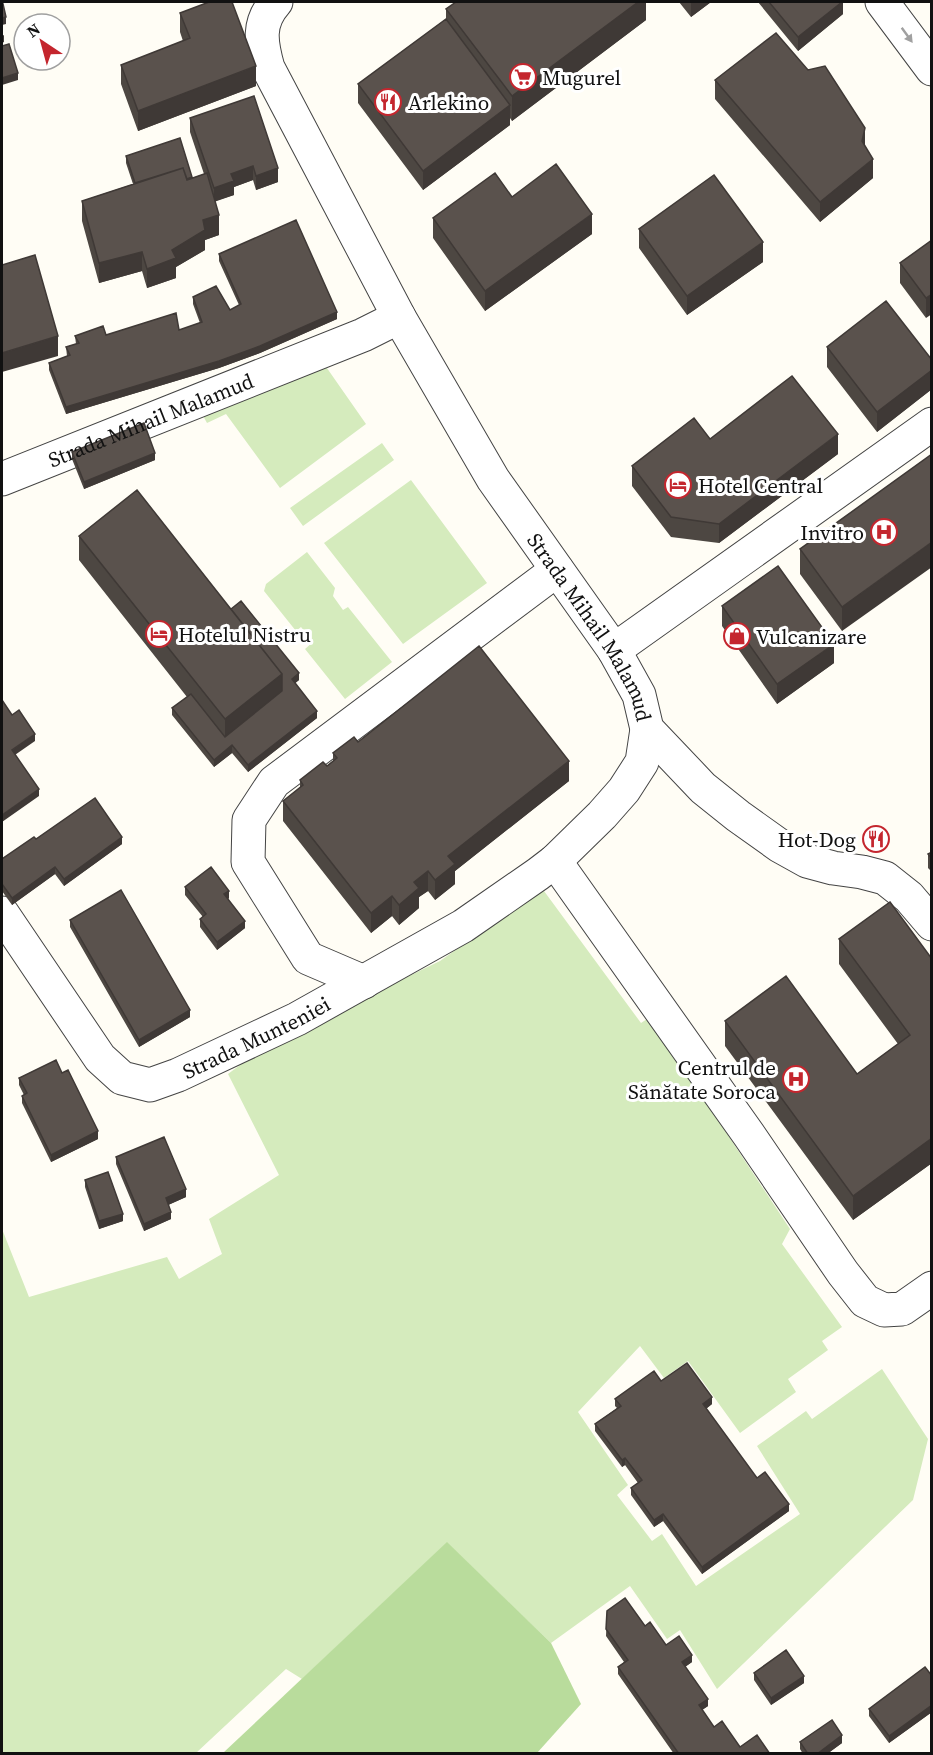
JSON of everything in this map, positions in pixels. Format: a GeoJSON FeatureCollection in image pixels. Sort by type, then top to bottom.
{"type":"FeatureCollection","features":[{"type":"Feature","properties":{"kind":"street"},"geometry":{"type":"LineString","coordinates":[[882,2],[932,69]]}},
{"type":"Feature","properties":{"kind":"street","name":"Strada Mihail Malamud"},"geometry":{"type":"LineString","coordinates":[[269,16],[261,44],[268,68],[399,317],[493,479],[614,650],[639,695],[647,729],[703,788],[780,846],[807,861],[885,878],[909,897],[932,924]]}},
{"type":"Feature","properties":{"kind":"street","name":"Strada Mihail Malamud"},"geometry":{"type":"LineString","coordinates":[[2,479],[363,334],[399,317]]}},
{"type":"Feature","properties":{"kind":"street"},"geometry":{"type":"LineString","coordinates":[[614,650],[932,424]]}},
{"type":"Feature","properties":{"kind":"street"},"geometry":{"type":"LineString","coordinates":[[364,982],[308,958],[248,862],[249,820],[273,782],[557,570]]}},
{"type":"Feature","properties":{"kind":"street","name":"Strada Munteniei"},"geometry":{"type":"LineString","coordinates":[[2,913],[100,1058],[122,1078],[150,1085],[178,1075],[297,1019],[364,982],[463,926],[555,861],[624,790],[642,762],[647,729]]}},
{"type":"Feature","properties":{"kind":"street"},"geometry":{"type":"LineString","coordinates":[[555,861],[749,1135],[843,1274],[865,1301],[884,1310],[902,1309],[932,1288]]}},
{"type":"Feature","properties":{"kind":"green space"},"geometry":{"type":"Polygon","coordinates":[[[322,361],[366,424],[280,488],[226,414],[207,423],[202,414],[322,361]]]}},
{"type":"Feature","properties":{"kind":"green space"},"geometry":{"type":"Polygon","coordinates":[[[382,443],[394,460],[303,526],[290,508],[382,443]]]}},
{"type":"Feature","properties":{"kind":"green space"},"geometry":{"type":"Polygon","coordinates":[[[411,480],[487,583],[403,644],[324,543],[411,480]]]}},
{"type":"Feature","properties":{"kind":"green space"},"geometry":{"type":"Polygon","coordinates":[[[307,552],[335,588],[333,596],[343,610],[348,607],[392,662],[345,699],[305,649],[313,642],[301,627],[296,631],[264,591],[266,584],[307,552]]]}},
{"type":"Feature","properties":{"kind":"green space"},"geometry":{"type":"Polygon","coordinates":[[[544,891],[641,1023],[650,1017],[790,1229],[782,1244],[842,1327],[822,1341],[828,1350],[788,1379],[796,1392],[740,1433],[688,1361],[664,1378],[640,1346],[578,1412],[628,1485],[617,1495],[652,1541],[662,1534],[696,1586],[800,1514],[757,1446],[806,1411],[812,1419],[882,1369],[928,1439],[913,1500],[717,1689],[680,1630],[667,1639],[630,1586],[551,1643],[447,1543],[302,1679],[286,1669],[196,1753],[2,1753],[2,1229],[29,1297],[167,1257],[179,1279],[222,1254],[209,1219],[279,1175],[228,1074],[268,1044],[440,961],[516,907],[544,891]]]}},
{"type":"Feature","properties":{"kind":"green space"},"geometry":{"type":"Polygon","coordinates":[[[447,1542],[551,1643],[581,1704],[537,1753],[223,1753],[447,1542]]]}},
{"type":"Feature","properties":{"kind":"building"},"geometry":{"type":"Polygon","coordinates":[[[209,2],[232,2],[256,66],[138,111],[121,65],[190,38],[180,13],[209,2]]]}},
{"type":"Feature","properties":{"kind":"building","name":"Mugurel"},"geometry":{"type":"Polygon","coordinates":[[[456,2],[638,2],[512,96],[446,9],[456,2]]]}},
{"type":"Feature","properties":{"kind":"building"},"geometry":{"type":"Polygon","coordinates":[[[769,2],[842,2],[798,37],[769,2]]]}},
{"type":"Feature","properties":{"kind":"building"},"geometry":{"type":"Polygon","coordinates":[[[2,5],[6,17],[2,18],[2,5]]]}},
{"type":"Feature","properties":{"kind":"building"},"geometry":{"type":"Polygon","coordinates":[[[446,19],[510,105],[423,171],[358,84],[446,19]]]}},
{"type":"Feature","properties":{"kind":"building"},"geometry":{"type":"Polygon","coordinates":[[[776,33],[808,70],[825,66],[865,128],[862,141],[873,159],[820,202],[715,80],[776,33]]]}},
{"type":"Feature","properties":{"kind":"building"},"geometry":{"type":"Polygon","coordinates":[[[9,44],[12,54],[12,72],[18,73],[2,78],[2,46],[9,44]]]}},
{"type":"Feature","properties":{"kind":"building"},"geometry":{"type":"Polygon","coordinates":[[[254,96],[278,168],[256,176],[253,166],[231,174],[234,181],[214,188],[190,118],[254,96]]]}},
{"type":"Feature","properties":{"kind":"building"},"geometry":{"type":"Polygon","coordinates":[[[180,138],[192,177],[187,179],[183,168],[135,183],[126,156],[180,138]]]}},
{"type":"Feature","properties":{"kind":"building"},"geometry":{"type":"Polygon","coordinates":[[[556,164],[592,214],[485,291],[433,218],[495,173],[512,197],[556,164]]]}},
{"type":"Feature","properties":{"kind":"building"},"geometry":{"type":"Polygon","coordinates":[[[183,168],[187,180],[207,173],[219,215],[203,220],[205,230],[172,250],[176,258],[147,269],[142,252],[99,263],[82,201],[183,168]]]}},
{"type":"Feature","properties":{"kind":"building"},"geometry":{"type":"Polygon","coordinates":[[[714,175],[763,242],[687,296],[639,229],[714,175]]]}},
{"type":"Feature","properties":{"kind":"building"},"geometry":{"type":"Polygon","coordinates":[[[296,220],[337,312],[260,346],[219,361],[66,407],[49,363],[70,355],[66,347],[79,343],[75,336],[103,326],[106,335],[176,313],[179,330],[202,322],[193,297],[216,286],[230,310],[241,304],[219,254],[296,220]]]}},
{"type":"Feature","properties":{"kind":"building"},"geometry":{"type":"Polygon","coordinates":[[[932,240],[932,294],[926,298],[900,263],[932,240]]]}},
{"type":"Feature","properties":{"kind":"building"},"geometry":{"type":"Polygon","coordinates":[[[35,255],[58,336],[2,353],[2,265],[35,255]]]}},
{"type":"Feature","properties":{"kind":"building"},"geometry":{"type":"Polygon","coordinates":[[[886,301],[932,360],[932,370],[877,412],[827,347],[886,301]]]}},
{"type":"Feature","properties":{"kind":"building"},"geometry":{"type":"Polygon","coordinates":[[[792,376],[838,434],[719,524],[671,517],[632,466],[694,418],[710,439],[792,376]]]}},
{"type":"Feature","properties":{"kind":"building"},"geometry":{"type":"Polygon","coordinates":[[[144,423],[155,453],[84,482],[72,452],[144,423]]]}},
{"type":"Feature","properties":{"kind":"building"},"geometry":{"type":"Polygon","coordinates":[[[932,454],[932,542],[842,607],[800,549],[932,454]]]}},
{"type":"Feature","properties":{"kind":"building"},"geometry":{"type":"Polygon","coordinates":[[[137,490],[282,674],[225,719],[79,536],[137,490]]]}},
{"type":"Feature","properties":{"kind":"building"},"geometry":{"type":"Polygon","coordinates":[[[778,566],[834,644],[777,684],[722,606],[778,566]]]}},
{"type":"Feature","properties":{"kind":"building"},"geometry":{"type":"Polygon","coordinates":[[[241,601],[299,673],[292,679],[317,711],[248,765],[232,745],[214,760],[172,708],[191,694],[225,737],[282,691],[282,674],[231,609],[241,601]]]}},
{"type":"Feature","properties":{"kind":"building"},"geometry":{"type":"Polygon","coordinates":[[[479,646],[569,761],[448,856],[455,864],[435,880],[428,871],[414,882],[419,888],[399,905],[392,896],[371,913],[283,801],[303,785],[300,780],[323,762],[327,766],[337,758],[333,753],[354,737],[358,742],[479,646]]]}},
{"type":"Feature","properties":{"kind":"building"},"geometry":{"type":"Polygon","coordinates":[[[2,700],[12,715],[19,710],[35,734],[12,750],[39,789],[2,815],[2,700]]]}},
{"type":"Feature","properties":{"kind":"building"},"geometry":{"type":"Polygon","coordinates":[[[95,798],[122,837],[64,879],[55,867],[12,898],[2,884],[2,859],[34,837],[36,839],[95,798]]]}},
{"type":"Feature","properties":{"kind":"building"},"geometry":{"type":"Polygon","coordinates":[[[211,867],[229,891],[224,894],[245,921],[217,942],[200,919],[206,914],[185,887],[211,867]]]}},
{"type":"Feature","properties":{"kind":"building"},"geometry":{"type":"Polygon","coordinates":[[[121,890],[190,1010],[139,1040],[70,920],[121,890]]]}},
{"type":"Feature","properties":{"kind":"building","name":"Centrul de Sănătate Soroca"},"geometry":{"type":"Polygon","coordinates":[[[890,902],[932,959],[932,1138],[853,1196],[725,1021],[786,976],[857,1074],[910,1035],[839,939],[890,902]]]}},
{"type":"Feature","properties":{"kind":"building"},"geometry":{"type":"Polygon","coordinates":[[[56,1060],[62,1073],[68,1070],[98,1131],[51,1155],[22,1096],[27,1093],[19,1078],[56,1060]]]}},
{"type":"Feature","properties":{"kind":"building"},"geometry":{"type":"Polygon","coordinates":[[[164,1137],[186,1189],[166,1198],[171,1212],[144,1224],[116,1157],[164,1137]]]}},
{"type":"Feature","properties":{"kind":"building"},"geometry":{"type":"Polygon","coordinates":[[[108,1172],[123,1214],[99,1221],[85,1180],[108,1172]]]}},
{"type":"Feature","properties":{"kind":"building"},"geometry":{"type":"Polygon","coordinates":[[[687,1363],[712,1397],[703,1404],[757,1478],[765,1472],[789,1504],[702,1567],[663,1514],[654,1520],[631,1488],[642,1480],[625,1458],[622,1460],[595,1424],[621,1406],[615,1399],[654,1371],[661,1381],[687,1363]]]}},
{"type":"Feature","properties":{"kind":"building"},"geometry":{"type":"Polygon","coordinates":[[[625,1598],[645,1626],[650,1622],[666,1645],[679,1636],[692,1655],[682,1662],[708,1699],[699,1705],[714,1727],[722,1721],[740,1747],[757,1735],[770,1754],[679,1754],[618,1667],[628,1660],[606,1629],[607,1611],[625,1598]]]}},
{"type":"Feature","properties":{"kind":"building"},"geometry":{"type":"Polygon","coordinates":[[[786,1650],[804,1676],[771,1698],[754,1673],[786,1650]]]}},
{"type":"Feature","properties":{"kind":"building"},"geometry":{"type":"Polygon","coordinates":[[[925,1667],[932,1676],[932,1705],[889,1736],[869,1709],[925,1667]]]}},
{"type":"Feature","properties":{"kind":"building"},"geometry":{"type":"Polygon","coordinates":[[[832,1720],[842,1735],[817,1754],[808,1754],[800,1742],[832,1720]]]}},
{"type":"Feature","properties":{"kind":"place","name":"Mugurel"},"geometry":{"type":"Point","coordinates":[523,77]}},
{"type":"Feature","properties":{"kind":"place","name":"Arlekino"},"geometry":{"type":"Point","coordinates":[388,102]}},
{"type":"Feature","properties":{"kind":"place","name":"Hotel Central"},"geometry":{"type":"Point","coordinates":[678,485]}},
{"type":"Feature","properties":{"kind":"place","name":"Invitro"},"geometry":{"type":"Point","coordinates":[884,532]}},
{"type":"Feature","properties":{"kind":"place","name":"Hotelul Nistru"},"geometry":{"type":"Point","coordinates":[159,634]}},
{"type":"Feature","properties":{"kind":"place","name":"Vulcanizare"},"geometry":{"type":"Point","coordinates":[737,636]}},
{"type":"Feature","properties":{"kind":"place","name":"Hot-Dog"},"geometry":{"type":"Point","coordinates":[876,839]}},
{"type":"Feature","properties":{"kind":"place","name":"Centrul de Sănătate Soroca"},"geometry":{"type":"Point","coordinates":[796,1079]}}]}
